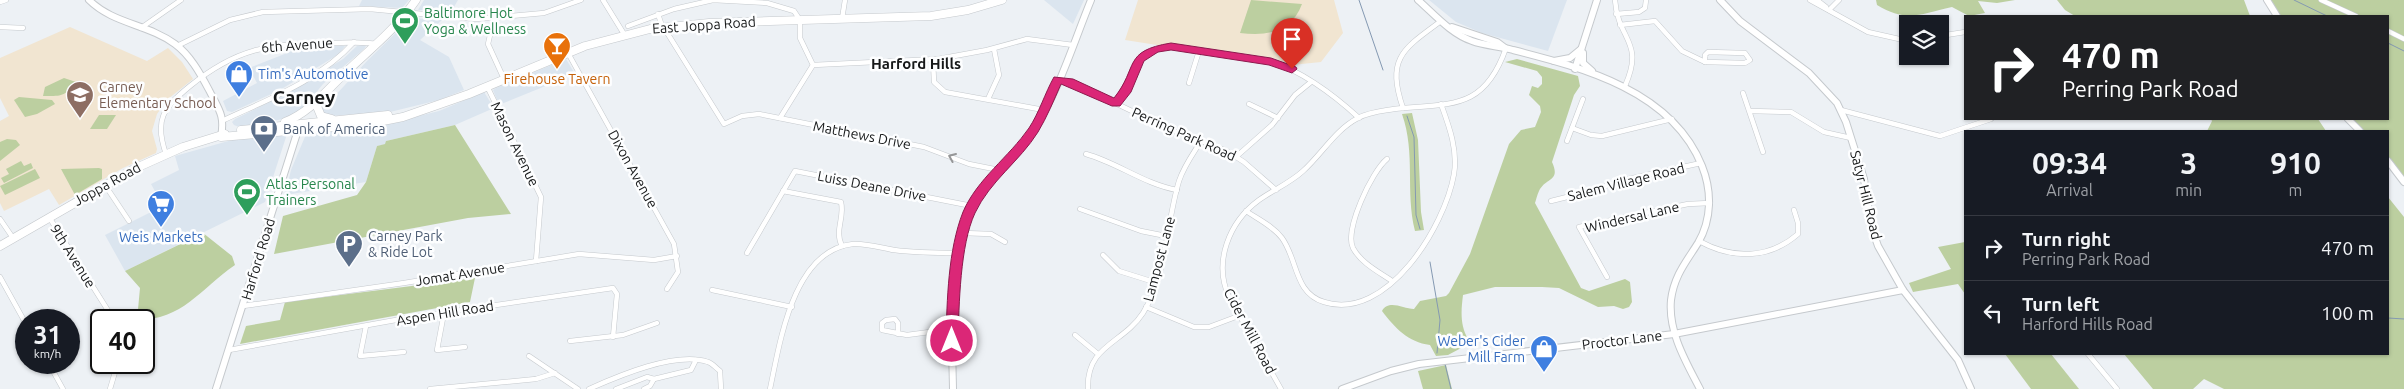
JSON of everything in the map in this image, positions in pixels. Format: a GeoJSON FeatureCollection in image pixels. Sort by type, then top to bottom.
{"type":"FeatureCollection","features":[{"type":"Feature","properties":{"kind":"main road"},"geometry":{"type":"LineString","coordinates":[[273,125],[297,117],[316,104],[340,77],[377,44],[408,12],[416,0]]}},
{"type":"Feature","properties":{"kind":"main road","name":"East Joppa Road"},"geometry":{"type":"LineString","coordinates":[[300,127],[368,124],[403,118],[568,53],[624,34],[663,27],[709,23],[942,15],[998,1]]}},
{"type":"Feature","properties":{"kind":"main road"},"geometry":{"type":"LineString","coordinates":[[316,104],[321,116],[342,120]]}},
{"type":"Feature","properties":{"kind":"main road","name":"Harford Road"},"geometry":{"type":"LineString","coordinates":[[300,127],[316,104]]}},
{"type":"Feature","properties":{"kind":"main road","name":"East Joppa Road"},"geometry":{"type":"LineString","coordinates":[[300,127],[418,111]]}},
{"type":"Feature","properties":{"kind":"main road","name":"Joppa Road"},"geometry":{"type":"LineString","coordinates":[[0,246],[105,184],[166,154],[229,133],[273,125],[300,127]]}},
{"type":"Feature","properties":{"kind":"main road","name":"Joppa Road"},"geometry":{"type":"LineString","coordinates":[[220,137],[300,127]]}},
{"type":"Feature","properties":{"kind":"street"},"geometry":{"type":"LineString","coordinates":[[0,2],[6,0]]}},
{"type":"Feature","properties":{"kind":"street"},"geometry":{"type":"LineString","coordinates":[[89,0],[104,12],[177,46],[191,60],[224,120],[220,137]]}},
{"type":"Feature","properties":{"kind":"street"},"geometry":{"type":"LineString","coordinates":[[166,9],[169,0]]}},
{"type":"Feature","properties":{"kind":"street"},"geometry":{"type":"LineString","coordinates":[[141,28],[181,0]]}},
{"type":"Feature","properties":{"kind":"street"},"geometry":{"type":"LineString","coordinates":[[177,46],[230,20],[256,13],[370,9],[448,18],[494,18],[544,13],[581,0]]}},
{"type":"Feature","properties":{"kind":"street"},"geometry":{"type":"LineString","coordinates":[[603,0],[624,34]]}},
{"type":"Feature","properties":{"kind":"street"},"geometry":{"type":"LineString","coordinates":[[628,26],[658,14],[702,1],[720,0],[773,4],[794,11],[800,20],[800,38],[813,65]]}},
{"type":"Feature","properties":{"kind":"street"},"geometry":{"type":"LineString","coordinates":[[842,19],[845,0]]}},
{"type":"Feature","properties":{"kind":"street"},"geometry":{"type":"LineString","coordinates":[[953,389],[952,299],[963,233],[972,206],[999,170],[1028,138],[1044,110],[1091,0]]}},
{"type":"Feature","properties":{"kind":"street"},"geometry":{"type":"LineString","coordinates":[[1418,0],[1458,34],[1472,41],[1491,47],[1506,48],[1596,75],[1625,86],[1654,104],[1672,119],[1690,141],[1701,163],[1707,182],[1710,203],[1707,220],[1699,242],[1680,269],[1674,286],[1671,305],[1674,334],[1683,357],[1700,389]]}},
{"type":"Feature","properties":{"kind":"street"},"geometry":{"type":"LineString","coordinates":[[1575,69],[1584,46],[1597,0]]}},
{"type":"Feature","properties":{"kind":"street"},"geometry":{"type":"LineString","coordinates":[[1614,0],[1616,14],[1632,46],[1635,60],[1632,73],[1625,86]]}},
{"type":"Feature","properties":{"kind":"street"},"geometry":{"type":"LineString","coordinates":[[1616,14],[1641,12],[1645,8],[1646,0]]}},
{"type":"Feature","properties":{"kind":"street","name":"Satyr Hill Road"},"geometry":{"type":"LineString","coordinates":[[1720,0],[1740,21],[1809,73],[1833,97],[1841,110],[1866,184],[1868,208],[1874,235],[1883,257],[1902,290],[1954,354],[1971,389]]}},
{"type":"Feature","properties":{"kind":"street"},"geometry":{"type":"LineString","coordinates":[[1810,0],[1868,32],[1899,39]]}},
{"type":"Feature","properties":{"kind":"street"},"geometry":{"type":"LineString","coordinates":[[1817,0],[1829,10]]}},
{"type":"Feature","properties":{"kind":"street"},"geometry":{"type":"LineString","coordinates":[[1829,10],[1839,0]]}},
{"type":"Feature","properties":{"kind":"street"},"geometry":{"type":"LineString","coordinates":[[2266,0],[2276,15]]}},
{"type":"Feature","properties":{"kind":"street"},"geometry":{"type":"LineString","coordinates":[[2321,0],[2354,15]]}},
{"type":"Feature","properties":{"kind":"street"},"geometry":{"type":"LineString","coordinates":[[658,14],[663,27]]}},
{"type":"Feature","properties":{"kind":"street"},"geometry":{"type":"LineString","coordinates":[[494,18],[488,44],[504,79]]}},
{"type":"Feature","properties":{"kind":"street"},"geometry":{"type":"LineString","coordinates":[[1403,108],[1394,79],[1396,61],[1406,48],[1441,21]]}},
{"type":"Feature","properties":{"kind":"street"},"geometry":{"type":"LineString","coordinates":[[1620,25],[1655,21],[1682,51],[1696,60],[1705,62],[1745,63],[1750,60],[1749,56],[1745,53],[1708,52],[1705,55],[1705,62]]}},
{"type":"Feature","properties":{"kind":"street"},"geometry":{"type":"LineString","coordinates":[[0,27],[23,28]]}},
{"type":"Feature","properties":{"kind":"street","name":"Matthews Drive"},"geometry":{"type":"LineString","coordinates":[[663,27],[724,124],[752,114],[780,118],[924,147],[964,162],[999,170]]}},
{"type":"Feature","properties":{"kind":"street"},"geometry":{"type":"LineString","coordinates":[[1949,35],[1964,32]]}},
{"type":"Feature","properties":{"kind":"street"},"geometry":{"type":"LineString","coordinates":[[2389,32],[2404,39]]}},
{"type":"Feature","properties":{"kind":"street"},"geometry":{"type":"LineString","coordinates":[[813,65],[933,60],[994,48],[1027,39],[1073,45]]}},
{"type":"Feature","properties":{"kind":"street"},"geometry":{"type":"LineString","coordinates":[[224,120],[292,86],[341,56],[354,42]]}},
{"type":"Feature","properties":{"kind":"street","name":"6th Avenue"},"geometry":{"type":"LineString","coordinates":[[166,154],[158,132],[162,115],[171,102],[200,76],[226,59],[262,46],[280,43],[354,42],[377,44]]}},
{"type":"Feature","properties":{"kind":"street"},"geometry":{"type":"LineString","coordinates":[[1116,103],[1125,92],[1137,62],[1144,55],[1156,49],[1171,46],[1279,64],[1311,82],[1359,118]]}},
{"type":"Feature","properties":{"kind":"street"},"geometry":{"type":"LineString","coordinates":[[1550,61],[1570,58],[1584,46]]}},
{"type":"Feature","properties":{"kind":"street"},"geometry":{"type":"LineString","coordinates":[[1584,46],[1583,63],[1596,75]]}},
{"type":"Feature","properties":{"kind":"street"},"geometry":{"type":"LineString","coordinates":[[988,99],[999,75],[994,48]]}},
{"type":"Feature","properties":{"kind":"street","name":"Cider Mill Road"},"geometry":{"type":"LineString","coordinates":[[1281,389],[1227,290],[1223,270],[1229,238],[1233,228],[1246,211],[1310,165],[1345,127],[1359,118],[1374,112],[1442,104],[1466,99],[1483,90],[1493,78],[1506,48]]}},
{"type":"Feature","properties":{"kind":"street"},"geometry":{"type":"LineString","coordinates":[[1189,83],[1199,50]]}},
{"type":"Feature","properties":{"kind":"street","name":"Dixon Avenue"},"geometry":{"type":"LineString","coordinates":[[568,53],[668,231],[677,256],[676,278],[667,289]]}},
{"type":"Feature","properties":{"kind":"street"},"geometry":{"type":"LineString","coordinates":[[933,60],[933,79],[939,89],[950,93],[1044,110]]}},
{"type":"Feature","properties":{"kind":"street"},"geometry":{"type":"LineString","coordinates":[[780,118],[813,65]]}},
{"type":"Feature","properties":{"kind":"street","name":"Perring Park Road"},"geometry":{"type":"LineString","coordinates":[[1058,79],[1070,82],[1236,156],[1276,190]]}},
{"type":"Feature","properties":{"kind":"street"},"geometry":{"type":"LineString","coordinates":[[1236,156],[1278,118],[1296,96],[1311,82]]}},
{"type":"Feature","properties":{"kind":"street","name":"Mason Avenue"},"geometry":{"type":"LineString","coordinates":[[487,86],[541,197],[536,261]]}},
{"type":"Feature","properties":{"kind":"street"},"geometry":{"type":"LineString","coordinates":[[1744,93],[1763,152]]}},
{"type":"Feature","properties":{"kind":"street"},"geometry":{"type":"LineString","coordinates":[[1567,141],[1582,99]]}},
{"type":"Feature","properties":{"kind":"street"},"geometry":{"type":"LineString","coordinates":[[1249,104],[1278,118]]}},
{"type":"Feature","properties":{"kind":"street"},"geometry":{"type":"LineString","coordinates":[[1246,211],[1270,226],[1282,237],[1288,249],[1298,282],[1317,299],[1333,305],[1357,305],[1372,299],[1416,257],[1428,241],[1452,180],[1454,146],[1442,104]]}},
{"type":"Feature","properties":{"kind":"street"},"geometry":{"type":"LineString","coordinates":[[1841,110],[1940,136],[1988,120]]}},
{"type":"Feature","properties":{"kind":"street"},"geometry":{"type":"LineString","coordinates":[[1750,111],[1791,112],[1824,132],[1851,138]]}},
{"type":"Feature","properties":{"kind":"street"},"geometry":{"type":"LineString","coordinates":[[1572,128],[1591,135],[1602,136],[1672,119]]}},
{"type":"Feature","properties":{"kind":"street"},"geometry":{"type":"LineString","coordinates":[[2349,120],[2359,130]]}},
{"type":"Feature","properties":{"kind":"street","name":"Harford Road"},"geometry":{"type":"LineString","coordinates":[[216,389],[300,127]]}},
{"type":"Feature","properties":{"kind":"street","name":"Lampost Lane"},"geometry":{"type":"LineString","coordinates":[[1088,389],[1086,370],[1098,354],[1135,323],[1146,307],[1182,173],[1201,141]]}},
{"type":"Feature","properties":{"kind":"street"},"geometry":{"type":"LineString","coordinates":[[1086,154],[1102,159],[1160,187],[1177,190]]}},
{"type":"Feature","properties":{"kind":"street"},"geometry":{"type":"LineString","coordinates":[[1387,159],[1375,171],[1352,221],[1349,234],[1352,246],[1360,258],[1392,281]]}},
{"type":"Feature","properties":{"kind":"street"},"geometry":{"type":"LineString","coordinates":[[2389,162],[2404,182]]}},
{"type":"Feature","properties":{"kind":"street","name":"Salem Village Road"},"geometry":{"type":"LineString","coordinates":[[1551,201],[1595,190],[1619,181],[1701,163]]}},
{"type":"Feature","properties":{"kind":"street","name":"Luiss Deane Drive"},"geometry":{"type":"LineString","coordinates":[[783,191],[795,171],[972,206]]}},
{"type":"Feature","properties":{"kind":"street"},"geometry":{"type":"LineString","coordinates":[[105,184],[129,221]]}},
{"type":"Feature","properties":{"kind":"street"},"geometry":{"type":"LineString","coordinates":[[747,253],[783,191],[841,202],[843,208],[838,237],[842,246]]}},
{"type":"Feature","properties":{"kind":"street","name":"Windersal Lane"},"geometry":{"type":"LineString","coordinates":[[1607,277],[1579,227],[1688,204],[1710,203]]}},
{"type":"Feature","properties":{"kind":"street"},"geometry":{"type":"LineString","coordinates":[[1080,209],[1141,231],[1166,236]]}},
{"type":"Feature","properties":{"kind":"street"},"geometry":{"type":"LineString","coordinates":[[1699,242],[1737,256],[1784,246],[1798,234],[1798,223],[1794,210]]}},
{"type":"Feature","properties":{"kind":"street","name":"9th Avenue"},"geometry":{"type":"LineString","coordinates":[[49,217],[107,309]]}},
{"type":"Feature","properties":{"kind":"street"},"geometry":{"type":"LineString","coordinates":[[0,219],[13,238]]}},
{"type":"Feature","properties":{"kind":"street"},"geometry":{"type":"LineString","coordinates":[[963,233],[991,234],[1005,242]]}},
{"type":"Feature","properties":{"kind":"street"},"geometry":{"type":"LineString","coordinates":[[770,389],[792,307],[814,262],[830,251],[842,246],[856,244],[905,251],[959,253]]}},
{"type":"Feature","properties":{"kind":"street","name":"Jomat Avenue"},"geometry":{"type":"LineString","coordinates":[[243,306],[587,254],[661,260],[677,256]]}},
{"type":"Feature","properties":{"kind":"street"},"geometry":{"type":"LineString","coordinates":[[1103,255],[1109,264],[1120,272],[1154,282]]}},
{"type":"Feature","properties":{"kind":"street"},"geometry":{"type":"LineString","coordinates":[[0,277],[18,309]]}},
{"type":"Feature","properties":{"kind":"street","name":"Aspen Hill Road"},"geometry":{"type":"LineString","coordinates":[[229,350],[444,312],[613,288],[617,294],[613,337]]}},
{"type":"Feature","properties":{"kind":"street"},"geometry":{"type":"LineString","coordinates":[[712,290],[792,307]]}},
{"type":"Feature","properties":{"kind":"street","name":"Proctor Lane"},"geometry":{"type":"LineString","coordinates":[[1342,389],[1391,371],[1419,364],[1674,334],[1902,290]]}},
{"type":"Feature","properties":{"kind":"street"},"geometry":{"type":"LineString","coordinates":[[1146,307],[1194,326],[1209,326],[1241,316]]}},
{"type":"Feature","properties":{"kind":"street"},"geometry":{"type":"LineString","coordinates":[[444,312],[437,350],[465,347]]}},
{"type":"Feature","properties":{"kind":"street"},"geometry":{"type":"LineString","coordinates":[[570,341],[613,337],[657,323]]}},
{"type":"Feature","properties":{"kind":"street"},"geometry":{"type":"LineString","coordinates":[[366,326],[360,356],[404,352]]}},
{"type":"Feature","properties":{"kind":"street"},"geometry":{"type":"LineString","coordinates":[[898,334],[952,329]]}},
{"type":"Feature","properties":{"kind":"street"},"geometry":{"type":"LineString","coordinates":[[1075,335],[1098,354]]}},
{"type":"Feature","properties":{"kind":"street"},"geometry":{"type":"LineString","coordinates":[[2089,355],[2117,389]]}},
{"type":"Feature","properties":{"kind":"street"},"geometry":{"type":"LineString","coordinates":[[529,356],[578,389]]}},
{"type":"Feature","properties":{"kind":"street"},"geometry":{"type":"LineString","coordinates":[[616,389],[647,377],[654,379],[672,373],[692,370],[696,360]]}},
{"type":"Feature","properties":{"kind":"street"},"geometry":{"type":"LineString","coordinates":[[589,389],[650,365],[663,362],[696,360],[709,361],[718,368],[722,378],[721,389]]}},
{"type":"Feature","properties":{"kind":"street"},"geometry":{"type":"LineString","coordinates":[[430,389],[536,379],[555,373]]}},
{"type":"Feature","properties":{"kind":"street"},"geometry":{"type":"LineString","coordinates":[[55,374],[63,389]]}},
{"type":"Feature","properties":{"kind":"street"},"geometry":{"type":"LineString","coordinates":[[110,389],[114,374]]}},
{"type":"Feature","properties":{"kind":"street"},"geometry":{"type":"LineString","coordinates":[[644,389],[653,384],[654,379]]}},
{"type":"Feature","properties":{"kind":"shaded area"},"geometry":{"type":"Polygon","coordinates":[[[362,0],[409,0],[402,8],[359,6],[362,0]]]}},
{"type":"Feature","properties":{"kind":"shaded area"},"geometry":{"type":"Polygon","coordinates":[[[424,0],[458,0],[451,12],[418,10],[424,0]]]}},
{"type":"Feature","properties":{"kind":"shaded area"},"geometry":{"type":"Polygon","coordinates":[[[1044,0],[1084,0],[1073,24],[1044,0]]]}},
{"type":"Feature","properties":{"kind":"shaded area"},"geometry":{"type":"Polygon","coordinates":[[[1138,0],[1334,0],[1343,33],[1321,62],[1292,65],[1273,58],[1179,44],[1157,45],[1125,40],[1138,0]]]}},
{"type":"Feature","properties":{"kind":"shaded area"},"geometry":{"type":"Polygon","coordinates":[[[1429,0],[1567,0],[1548,51],[1482,33],[1456,22],[1429,0]]]}},
{"type":"Feature","properties":{"kind":"shaded area"},"geometry":{"type":"Polygon","coordinates":[[[411,18],[442,20],[420,40],[449,57],[464,90],[439,100],[390,112],[328,116],[321,111],[367,61],[411,18]]]}},
{"type":"Feature","properties":{"kind":"shaded area","name":"Carney Elementary School"},"geometry":{"type":"Polygon","coordinates":[[[70,27],[147,61],[168,48],[182,62],[193,79],[168,99],[157,114],[152,131],[157,149],[156,153],[123,168],[59,205],[49,189],[4,211],[0,203],[0,121],[9,116],[0,98],[0,58],[70,27]]]}},
{"type":"Feature","properties":{"kind":"shaded area"},"geometry":{"type":"Polygon","coordinates":[[[305,46],[345,46],[339,54],[280,90],[232,112],[227,111],[223,101],[257,83],[249,68],[305,46]]]}},
{"type":"Feature","properties":{"kind":"shaded area"},"geometry":{"type":"Polygon","coordinates":[[[357,46],[366,46],[364,49],[323,84],[302,110],[289,118],[239,127],[232,122],[288,93],[343,59],[357,46]]]}},
{"type":"Feature","properties":{"kind":"shaded area"},"geometry":{"type":"Polygon","coordinates":[[[566,59],[575,74],[499,105],[493,90],[566,59]]]}},
{"type":"Feature","properties":{"kind":"shaded area"},"geometry":{"type":"Polygon","coordinates":[[[484,92],[494,108],[455,125],[386,141],[386,144],[377,146],[366,182],[285,195],[291,170],[307,132],[390,123],[439,111],[484,92]]]}},
{"type":"Feature","properties":{"kind":"shaded area"},"geometry":{"type":"Polygon","coordinates":[[[287,134],[265,202],[125,271],[105,235],[163,206],[151,184],[179,170],[175,156],[232,140],[287,134]]]}},
{"type":"Feature","properties":{"kind":"green space"},"geometry":{"type":"Polygon","coordinates":[[[1251,0],[1302,4],[1291,21],[1277,31],[1260,34],[1240,33],[1251,0]]]}},
{"type":"Feature","properties":{"kind":"green space"},"geometry":{"type":"Polygon","coordinates":[[[1876,0],[2015,0],[1997,3],[1978,1],[1985,13],[1974,15],[1967,15],[1952,7],[1914,15],[1897,14],[1877,5],[1876,0]]]}},
{"type":"Feature","properties":{"kind":"green space"},"geometry":{"type":"Polygon","coordinates":[[[2057,0],[2244,0],[2250,15],[2073,15],[2065,10],[2057,0]]]}},
{"type":"Feature","properties":{"kind":"green space"},"geometry":{"type":"Polygon","coordinates":[[[2269,0],[2404,0],[2404,178],[2389,159],[2389,130],[2362,130],[2352,120],[2389,120],[2389,15],[2278,15],[2269,0]]]}},
{"type":"Feature","properties":{"kind":"green space"},"geometry":{"type":"Polygon","coordinates":[[[1517,59],[1578,76],[1580,86],[1574,95],[1552,162],[1554,176],[1542,187],[1535,203],[1581,288],[1589,291],[1625,279],[1630,282],[1632,302],[1629,307],[1623,309],[1614,306],[1598,307],[1559,288],[1542,287],[1495,287],[1463,295],[1462,318],[1468,339],[1465,346],[1448,355],[1436,356],[1430,345],[1415,341],[1403,333],[1382,311],[1385,307],[1392,305],[1414,309],[1420,301],[1446,296],[1470,254],[1509,144],[1521,130],[1535,127],[1541,112],[1540,106],[1529,95],[1532,86],[1538,88],[1542,84],[1542,77],[1537,71],[1505,62],[1517,59]]]}},
{"type":"Feature","properties":{"kind":"green space"},"geometry":{"type":"Polygon","coordinates":[[[64,78],[76,82],[62,95],[43,96],[45,87],[64,78]]]}},
{"type":"Feature","properties":{"kind":"green space"},"geometry":{"type":"Polygon","coordinates":[[[19,97],[52,100],[55,104],[37,114],[25,117],[14,100],[19,97]]]}},
{"type":"Feature","properties":{"kind":"green space"},"geometry":{"type":"Polygon","coordinates":[[[1412,113],[1418,140],[1421,212],[1424,230],[1415,231],[1412,216],[1409,144],[1402,114],[1412,113]]]}},
{"type":"Feature","properties":{"kind":"green space"},"geometry":{"type":"Polygon","coordinates":[[[99,115],[116,115],[107,129],[90,129],[99,115]]]}},
{"type":"Feature","properties":{"kind":"green space"},"geometry":{"type":"Polygon","coordinates":[[[2319,120],[2325,130],[2208,130],[2212,121],[2319,120]]]}},
{"type":"Feature","properties":{"kind":"green space"},"geometry":{"type":"Polygon","coordinates":[[[455,125],[511,214],[468,218],[274,254],[283,216],[357,195],[366,182],[377,146],[385,144],[386,141],[455,125]]]}},
{"type":"Feature","properties":{"kind":"green space"},"geometry":{"type":"Polygon","coordinates":[[[7,139],[16,140],[20,145],[0,161],[0,142],[7,139]]]}},
{"type":"Feature","properties":{"kind":"green space"},"geometry":{"type":"Polygon","coordinates":[[[21,161],[24,166],[31,163],[33,168],[4,183],[1,178],[9,174],[6,169],[21,161]]]}},
{"type":"Feature","properties":{"kind":"green space"},"geometry":{"type":"Polygon","coordinates":[[[35,169],[40,178],[5,195],[0,186],[35,169]]]}},
{"type":"Feature","properties":{"kind":"green space"},"geometry":{"type":"Polygon","coordinates":[[[61,169],[102,169],[102,179],[75,195],[61,169]]]}},
{"type":"Feature","properties":{"kind":"green space"},"geometry":{"type":"Polygon","coordinates":[[[2389,198],[2404,217],[2404,389],[2224,389],[2204,379],[2193,389],[2153,389],[2125,355],[2389,355],[2389,198]]]}},
{"type":"Feature","properties":{"kind":"green space"},"geometry":{"type":"Polygon","coordinates":[[[203,233],[232,256],[235,265],[190,302],[167,315],[155,318],[155,309],[138,309],[140,288],[125,271],[203,233]]]}},
{"type":"Feature","properties":{"kind":"green space"},"geometry":{"type":"Polygon","coordinates":[[[1964,242],[1964,293],[1958,284],[1913,292],[1909,283],[1951,269],[1938,247],[1964,242]]]}},
{"type":"Feature","properties":{"kind":"green space"},"geometry":{"type":"Polygon","coordinates":[[[475,278],[470,302],[240,344],[246,326],[280,320],[285,302],[475,278]]]}},
{"type":"Feature","properties":{"kind":"green space"},"geometry":{"type":"Polygon","coordinates":[[[2006,355],[2052,355],[2079,389],[2031,389],[2006,355]]]}},
{"type":"Feature","properties":{"kind":"green space"},"geometry":{"type":"Polygon","coordinates":[[[1446,365],[1452,389],[1423,389],[1418,371],[1446,365]]]}},
{"type":"Feature","properties":{"kind":"waterway"},"geometry":{"type":"LineString","coordinates":[[1359,0],[1383,70]]}},
{"type":"Feature","properties":{"kind":"waterway"},"geometry":{"type":"LineString","coordinates":[[2294,0],[2325,15]]}},
{"type":"Feature","properties":{"kind":"waterway"},"geometry":{"type":"LineString","coordinates":[[2389,44],[2404,51]]}},
{"type":"Feature","properties":{"kind":"waterway"},"geometry":{"type":"LineString","coordinates":[[1407,116],[1414,137],[1416,215],[1420,229]]}},
{"type":"Feature","properties":{"kind":"waterway"},"geometry":{"type":"LineString","coordinates":[[1430,262],[1440,320],[1437,353]]}},
{"type":"Feature","properties":{"kind":"waterway"},"geometry":{"type":"LineString","coordinates":[[2389,318],[2404,319]]}},
{"type":"Feature","properties":{"kind":"waterway"},"geometry":{"type":"LineString","coordinates":[[1445,364],[1451,389]]}},
{"type":"Feature","properties":{"kind":"place","name":"Baltimore Hot Yoga & Wellness"},"geometry":{"type":"Point","coordinates":[405,45]}},
{"type":"Feature","properties":{"kind":"place","name":"Firehouse Tavern"},"geometry":{"type":"Point","coordinates":[557,70]}},
{"type":"Feature","properties":{"kind":"place","name":"Tim's Automotive"},"geometry":{"type":"Point","coordinates":[239,98]}},
{"type":"Feature","properties":{"kind":"place","name":"Carney Elementary School"},"geometry":{"type":"Point","coordinates":[80,119]}},
{"type":"Feature","properties":{"kind":"place","name":"Bank of America"},"geometry":{"type":"Point","coordinates":[264,153]}},
{"type":"Feature","properties":{"kind":"place","name":"Atlas Personal Trainers"},"geometry":{"type":"Point","coordinates":[247,216]}},
{"type":"Feature","properties":{"kind":"place","name":"Weis Markets"},"geometry":{"type":"Point","coordinates":[161,228]}},
{"type":"Feature","properties":{"kind":"place","name":"Carney Park & Ride Lot"},"geometry":{"type":"Point","coordinates":[349,268]}},
{"type":"Feature","properties":{"kind":"place","name":"Weber's Cider Mill Farm"},"geometry":{"type":"Point","coordinates":[1544,373]}},
{"type":"Feature","properties":{"kind":"district","name":"Harford Hills"},"geometry":{"type":"Point","coordinates":[916,63]}},
{"type":"Feature","properties":{"kind":"district","name":"Carney"},"geometry":{"type":"Point","coordinates":[304,97]}},
{"type":"Feature","properties":{"kind":"route"},"geometry":{"type":"LineString","coordinates":[[952,341],[953,291],[963,233],[969,212],[986,184],[1022,146],[1034,130],[1058,79],[1070,82],[1116,103],[1128,87],[1134,67],[1140,58],[1156,49],[1171,46],[1271,61],[1292,69]]}}]}
